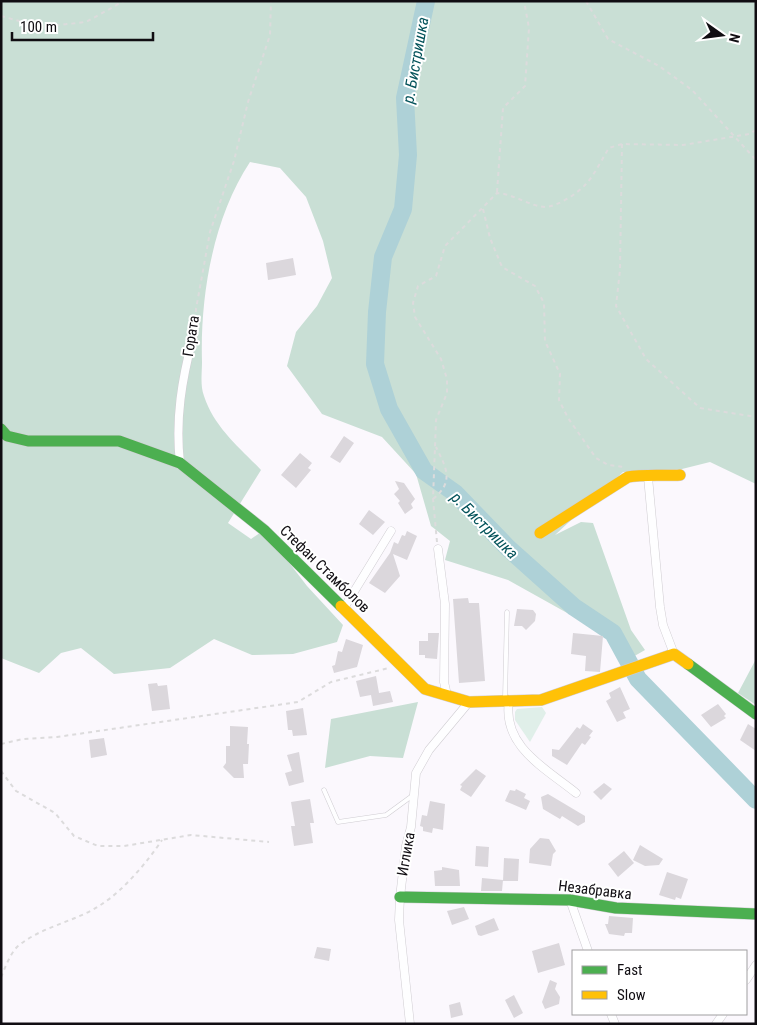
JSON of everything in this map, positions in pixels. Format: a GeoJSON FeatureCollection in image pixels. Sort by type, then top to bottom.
{"type":"FeatureCollection","features":[{"type":"Feature","properties":{"kind":"street","name":"Гората"},"geometry":{"type":"LineString","coordinates":[[180,463],[178,406],[193,337]]}},
{"type":"Feature","properties":{"kind":"street","name":"Стефан Стамболов"},"geometry":{"type":"LineString","coordinates":[[1,430],[7,436],[28,441],[119,442],[180,463],[264,530],[425,689],[469,702],[541,700],[674,654]]}},
{"type":"Feature","properties":{"kind":"street"},"geometry":{"type":"LineString","coordinates":[[540,532],[628,477],[640,474],[648,477],[680,475]]}},
{"type":"Feature","properties":{"kind":"street"},"geometry":{"type":"LineString","coordinates":[[648,477],[660,607],[663,625],[674,654],[756,714]]}},
{"type":"Feature","properties":{"kind":"street"},"geometry":{"type":"LineString","coordinates":[[344,608],[391,531]]}},
{"type":"Feature","properties":{"kind":"street"},"geometry":{"type":"LineString","coordinates":[[438,549],[445,604],[444,682],[447,695]]}},
{"type":"Feature","properties":{"kind":"street"},"geometry":{"type":"LineString","coordinates":[[507,701],[508,726],[517,742],[532,758],[576,793]]}},
{"type":"Feature","properties":{"kind":"street","name":"Иглика"},"geometry":{"type":"LineString","coordinates":[[410,1024],[399,920],[400,897],[406,846],[411,826],[412,796],[416,773],[429,750],[469,702]]}},
{"type":"Feature","properties":{"kind":"street","name":"Незабравка"},"geometry":{"type":"LineString","coordinates":[[400,897],[570,900],[596,907],[634,911],[734,911],[756,914]]}},
{"type":"Feature","properties":{"kind":"street"},"geometry":{"type":"LineString","coordinates":[[570,900],[588,950]]}},
{"type":"Feature","properties":{"kind":"street"},"geometry":{"type":"LineString","coordinates":[[747,978],[756,965]]}},
{"type":"Feature","properties":{"kind":"lane"},"geometry":{"type":"LineString","coordinates":[[507,612],[507,701]]}},
{"type":"Feature","properties":{"kind":"lane"},"geometry":{"type":"LineString","coordinates":[[324,790],[338,822],[386,815],[412,796]]}},
{"type":"Feature","properties":{"kind":"path"},"geometry":{"type":"LineString","coordinates":[[1,16],[41,27],[86,22],[124,1]]}},
{"type":"Feature","properties":{"kind":"path","name":"Гората"},"geometry":{"type":"LineString","coordinates":[[193,337],[196,309],[210,232],[234,161],[248,102],[270,35],[271,1]]}},
{"type":"Feature","properties":{"kind":"path"},"geometry":{"type":"LineString","coordinates":[[438,549],[433,499],[436,420],[447,393],[447,378],[441,359],[415,317],[413,303],[418,286],[436,276],[445,246],[497,193],[503,108],[525,86],[529,28],[524,1]]}},
{"type":"Feature","properties":{"kind":"path"},"geometry":{"type":"LineString","coordinates":[[586,1],[608,39],[659,66],[692,90],[756,160]]}},
{"type":"Feature","properties":{"kind":"path"},"geometry":{"type":"LineString","coordinates":[[497,193],[509,194],[545,207],[554,205],[586,184],[609,148],[622,144],[683,145],[749,134],[756,130]]}},
{"type":"Feature","properties":{"kind":"path"},"geometry":{"type":"LineString","coordinates":[[622,144],[620,270],[616,306],[646,359],[700,408],[756,417]]}},
{"type":"Feature","properties":{"kind":"path"},"geometry":{"type":"LineString","coordinates":[[483,209],[490,238],[502,267],[535,286],[544,303],[545,341],[560,374],[559,400],[568,418],[596,458],[608,465],[624,467]]}},
{"type":"Feature","properties":{"kind":"path"},"geometry":{"type":"LineString","coordinates":[[433,499],[444,490],[447,480],[444,463],[436,447]]}},
{"type":"Feature","properties":{"kind":"path"},"geometry":{"type":"LineString","coordinates":[[1,744],[22,739],[57,737],[298,702],[331,682],[401,666]]}},
{"type":"Feature","properties":{"kind":"path"},"geometry":{"type":"LineString","coordinates":[[1,771],[16,791],[55,813],[74,836],[84,841],[110,847],[191,835],[210,835],[269,842]]}},
{"type":"Feature","properties":{"kind":"path"},"geometry":{"type":"LineString","coordinates":[[1,977],[16,948],[36,934],[86,914],[104,903],[151,857],[162,840]]}},
{"type":"Feature","properties":{"kind":"shaded area"},"geometry":{"type":"Polygon","coordinates":[[[542,707],[546,713],[530,742],[515,720],[515,712],[517,709],[542,707]]]}},
{"type":"Feature","properties":{"kind":"green space"},"geometry":{"type":"Polygon","coordinates":[[[1,1],[756,1],[756,484],[710,462],[682,469],[623,472],[555,535],[581,522],[593,523],[631,630],[645,650],[624,662],[612,638],[508,580],[445,560],[450,541],[431,526],[416,474],[382,437],[322,414],[287,366],[296,332],[317,306],[332,278],[323,241],[306,197],[280,168],[250,162],[237,184],[227,208],[211,258],[203,311],[202,388],[208,407],[221,427],[261,470],[228,523],[251,539],[264,530],[307,586],[343,625],[337,642],[293,654],[252,655],[214,639],[170,668],[114,674],[81,648],[61,653],[39,673],[1,658],[1,1]]]}},
{"type":"Feature","properties":{"kind":"green space"},"geometry":{"type":"Polygon","coordinates":[[[756,659],[756,705],[738,693],[756,659]]]}},
{"type":"Feature","properties":{"kind":"green space"},"geometry":{"type":"Polygon","coordinates":[[[418,702],[403,758],[370,756],[325,768],[331,719],[418,702]]]}},
{"type":"Feature","properties":{"kind":"building"},"geometry":{"type":"Polygon","coordinates":[[[293,258],[296,275],[268,280],[266,263],[293,258]]]}},
{"type":"Feature","properties":{"kind":"building"},"geometry":{"type":"Polygon","coordinates":[[[344,436],[354,443],[340,463],[330,457],[344,436]]]}},
{"type":"Feature","properties":{"kind":"building"},"geometry":{"type":"Polygon","coordinates":[[[300,453],[312,463],[308,468],[311,470],[296,488],[281,475],[300,453]]]}},
{"type":"Feature","properties":{"kind":"building"},"geometry":{"type":"Polygon","coordinates":[[[395,481],[404,483],[415,499],[411,504],[413,508],[405,514],[398,503],[400,501],[394,494],[399,489],[395,481]]]}},
{"type":"Feature","properties":{"kind":"building"},"geometry":{"type":"Polygon","coordinates":[[[369,510],[385,522],[373,535],[359,524],[369,510]]]}},
{"type":"Feature","properties":{"kind":"building"},"geometry":{"type":"Polygon","coordinates":[[[407,531],[417,536],[407,560],[393,554],[400,576],[385,593],[369,583],[390,553],[394,542],[398,544],[402,535],[405,536],[407,531]]]}},
{"type":"Feature","properties":{"kind":"building"},"geometry":{"type":"Polygon","coordinates":[[[468,598],[469,603],[479,603],[485,681],[459,683],[453,599],[468,598]]]}},
{"type":"Feature","properties":{"kind":"building"},"geometry":{"type":"Polygon","coordinates":[[[517,609],[533,610],[536,614],[535,621],[526,630],[522,626],[514,626],[517,609]]]}},
{"type":"Feature","properties":{"kind":"building"},"geometry":{"type":"Polygon","coordinates":[[[428,633],[439,633],[437,659],[425,658],[425,655],[419,655],[419,641],[428,641],[428,633]]]}},
{"type":"Feature","properties":{"kind":"building"},"geometry":{"type":"Polygon","coordinates":[[[573,633],[603,636],[600,672],[585,671],[586,656],[571,654],[573,633]]]}},
{"type":"Feature","properties":{"kind":"building"},"geometry":{"type":"Polygon","coordinates":[[[346,639],[363,645],[357,667],[334,673],[332,666],[335,665],[338,651],[342,652],[346,639]]]}},
{"type":"Feature","properties":{"kind":"building"},"geometry":{"type":"Polygon","coordinates":[[[376,676],[379,693],[390,691],[393,702],[373,706],[371,695],[360,697],[356,681],[376,676]]]}},
{"type":"Feature","properties":{"kind":"building"},"geometry":{"type":"Polygon","coordinates":[[[157,683],[158,686],[167,685],[170,709],[152,711],[148,684],[157,683]]]}},
{"type":"Feature","properties":{"kind":"building"},"geometry":{"type":"Polygon","coordinates":[[[620,687],[630,709],[623,712],[626,718],[617,722],[606,701],[611,698],[609,693],[620,687]]]}},
{"type":"Feature","properties":{"kind":"building"},"geometry":{"type":"Polygon","coordinates":[[[718,704],[726,714],[724,716],[726,718],[711,727],[701,715],[718,704]]]}},
{"type":"Feature","properties":{"kind":"building"},"geometry":{"type":"Polygon","coordinates":[[[303,708],[307,735],[293,736],[292,730],[288,730],[286,711],[303,708]]]}},
{"type":"Feature","properties":{"kind":"building"},"geometry":{"type":"Polygon","coordinates":[[[583,724],[593,731],[589,736],[591,737],[585,745],[582,743],[567,765],[552,756],[552,749],[559,750],[577,727],[580,729],[583,724]]]}},
{"type":"Feature","properties":{"kind":"building"},"geometry":{"type":"Polygon","coordinates":[[[748,724],[756,729],[756,751],[740,740],[748,724]]]}},
{"type":"Feature","properties":{"kind":"building"},"geometry":{"type":"Polygon","coordinates":[[[230,726],[248,727],[248,764],[243,764],[244,778],[234,778],[223,767],[226,763],[226,746],[230,746],[230,726]]]}},
{"type":"Feature","properties":{"kind":"building"},"geometry":{"type":"Polygon","coordinates":[[[104,738],[107,755],[91,758],[89,740],[104,738]]]}},
{"type":"Feature","properties":{"kind":"building"},"geometry":{"type":"Polygon","coordinates":[[[299,752],[304,782],[289,786],[285,773],[292,771],[287,755],[299,752]]]}},
{"type":"Feature","properties":{"kind":"building"},"geometry":{"type":"Polygon","coordinates":[[[476,769],[486,776],[471,797],[460,790],[462,786],[460,785],[476,769]]]}},
{"type":"Feature","properties":{"kind":"building"},"geometry":{"type":"Polygon","coordinates":[[[604,783],[612,789],[601,800],[593,792],[604,783]]]}},
{"type":"Feature","properties":{"kind":"building"},"geometry":{"type":"Polygon","coordinates":[[[516,789],[526,794],[524,798],[530,801],[526,810],[505,801],[510,790],[515,791],[516,789]]]}},
{"type":"Feature","properties":{"kind":"building"},"geometry":{"type":"Polygon","coordinates":[[[548,794],[585,816],[585,822],[578,826],[562,816],[560,819],[543,809],[541,797],[548,794]]]}},
{"type":"Feature","properties":{"kind":"building"},"geometry":{"type":"Polygon","coordinates":[[[310,799],[314,823],[310,823],[313,843],[294,846],[291,826],[295,826],[291,802],[310,799]]]}},
{"type":"Feature","properties":{"kind":"building"},"geometry":{"type":"Polygon","coordinates":[[[430,801],[445,804],[443,830],[433,828],[432,833],[423,831],[423,827],[420,826],[422,815],[427,816],[430,801]]]}},
{"type":"Feature","properties":{"kind":"building"},"geometry":{"type":"Polygon","coordinates":[[[540,838],[549,839],[556,851],[553,854],[551,866],[529,863],[530,849],[540,838]]]}},
{"type":"Feature","properties":{"kind":"building"},"geometry":{"type":"Polygon","coordinates":[[[640,845],[663,859],[659,865],[645,866],[633,860],[640,845]]]}},
{"type":"Feature","properties":{"kind":"building"},"geometry":{"type":"Polygon","coordinates":[[[476,846],[489,847],[488,867],[475,866],[476,846]]]}},
{"type":"Feature","properties":{"kind":"building"},"geometry":{"type":"Polygon","coordinates":[[[624,851],[634,863],[618,877],[608,864],[624,851]]]}},
{"type":"Feature","properties":{"kind":"building"},"geometry":{"type":"Polygon","coordinates":[[[504,858],[519,859],[518,881],[503,881],[504,858]]]}},
{"type":"Feature","properties":{"kind":"building"},"geometry":{"type":"Polygon","coordinates":[[[442,867],[459,870],[460,886],[435,886],[434,871],[442,870],[442,867]]]}},
{"type":"Feature","properties":{"kind":"building"},"geometry":{"type":"Polygon","coordinates":[[[667,872],[688,879],[681,899],[676,897],[675,900],[659,895],[667,872]]]}},
{"type":"Feature","properties":{"kind":"building"},"geometry":{"type":"Polygon","coordinates":[[[482,878],[503,880],[502,891],[481,891],[482,878]]]}},
{"type":"Feature","properties":{"kind":"building"},"geometry":{"type":"Polygon","coordinates":[[[464,907],[469,919],[452,925],[447,911],[464,907]]]}},
{"type":"Feature","properties":{"kind":"building"},"geometry":{"type":"Polygon","coordinates":[[[609,916],[633,918],[632,933],[625,933],[624,936],[609,934],[605,924],[608,924],[609,916]]]}},
{"type":"Feature","properties":{"kind":"building"},"geometry":{"type":"Polygon","coordinates":[[[494,918],[499,930],[481,936],[478,935],[475,926],[494,918]]]}},
{"type":"Feature","properties":{"kind":"building"},"geometry":{"type":"Polygon","coordinates":[[[559,943],[565,965],[538,973],[532,951],[559,943]]]}},
{"type":"Feature","properties":{"kind":"building"},"geometry":{"type":"Polygon","coordinates":[[[317,947],[331,949],[329,961],[314,958],[317,947]]]}},
{"type":"Feature","properties":{"kind":"building"},"geometry":{"type":"Polygon","coordinates":[[[550,980],[557,983],[555,989],[560,997],[559,1004],[545,1009],[542,1002],[550,980]]]}},
{"type":"Feature","properties":{"kind":"building"},"geometry":{"type":"Polygon","coordinates":[[[514,995],[523,1013],[514,1018],[505,1000],[514,995]]]}},
{"type":"Feature","properties":{"kind":"building"},"geometry":{"type":"Polygon","coordinates":[[[460,1002],[463,1015],[451,1018],[449,1005],[460,1002]]]}},
{"type":"Feature","properties":{"kind":"waterway","name":"р. Бистришка"},"geometry":{"type":"LineString","coordinates":[[426,1],[405,98],[408,155],[403,209],[383,257],[377,312],[375,364],[389,409],[424,471],[455,493],[508,548],[574,607],[613,633],[638,679],[756,800]]}},
{"type":"Feature","properties":{"kind":"traffic: fast"},"geometry":{"type":"LineString","coordinates":[[1,429],[7,436],[28,441],[119,441],[180,463],[264,530],[341,606]]}},
{"type":"Feature","properties":{"kind":"traffic: fast"},"geometry":{"type":"LineString","coordinates":[[688,664],[756,714]]}},
{"type":"Feature","properties":{"kind":"traffic: fast"},"geometry":{"type":"LineString","coordinates":[[400,897],[570,900],[616,908],[756,914]]}},
{"type":"Feature","properties":{"kind":"traffic: slow"},"geometry":{"type":"LineString","coordinates":[[540,533],[628,477],[680,475]]}},
{"type":"Feature","properties":{"kind":"traffic: slow"},"geometry":{"type":"LineString","coordinates":[[341,606],[425,689],[469,702],[541,700],[674,654],[688,664]]}}]}
